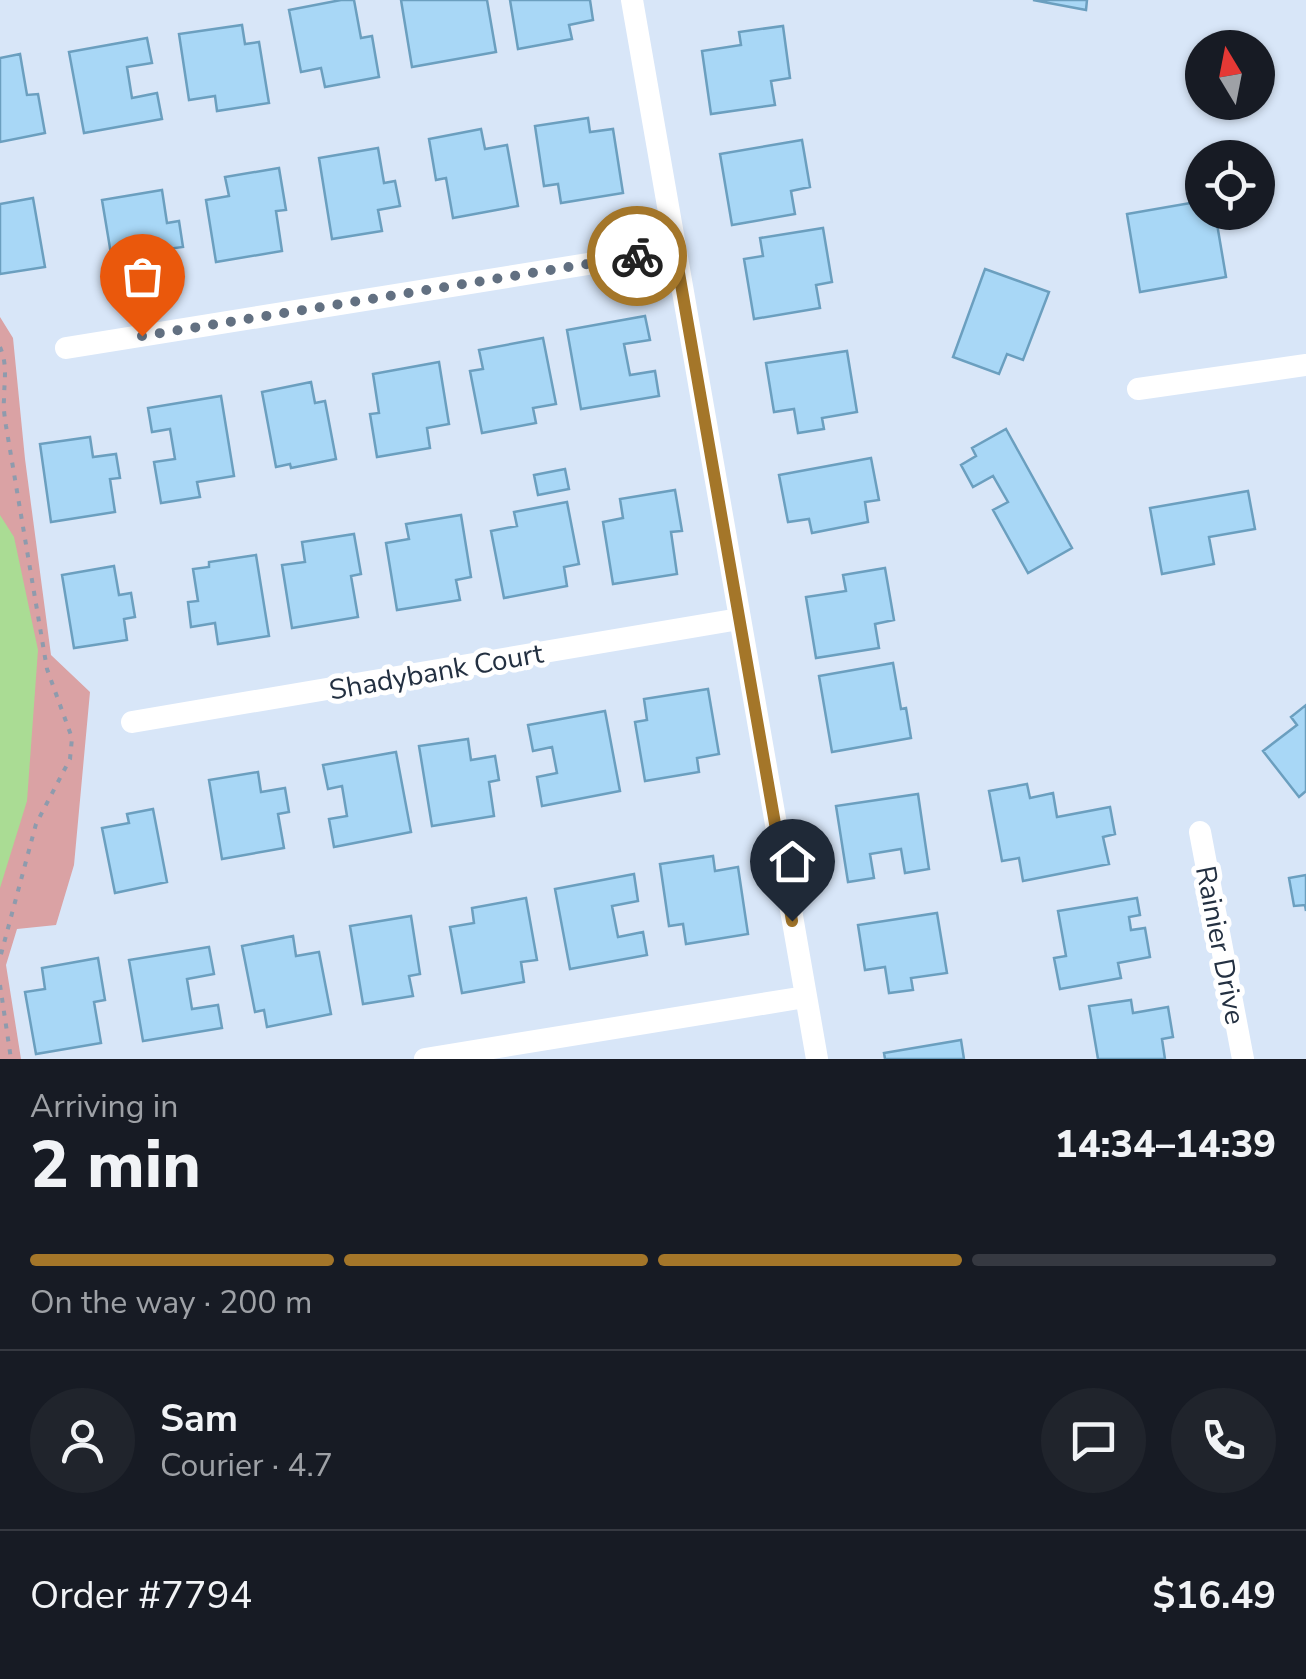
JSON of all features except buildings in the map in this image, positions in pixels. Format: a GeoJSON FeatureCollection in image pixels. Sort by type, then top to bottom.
{"type":"FeatureCollection","features":[{"type":"Feature","properties":{"kind":"street"},"geometry":{"type":"LineString","coordinates":[[632,0],[817,1059]]}},
{"type":"Feature","properties":{"kind":"street"},"geometry":{"type":"LineString","coordinates":[[66,348],[675,250]]}},
{"type":"Feature","properties":{"kind":"street"},"geometry":{"type":"LineString","coordinates":[[1138,389],[1306,364]]}},
{"type":"Feature","properties":{"kind":"street","name":"Shadybank Court"},"geometry":{"type":"LineString","coordinates":[[132,722],[739,620]]}},
{"type":"Feature","properties":{"kind":"street","name":"Rainier Drive"},"geometry":{"type":"LineString","coordinates":[[1200,832],[1243,1059]]}},
{"type":"Feature","properties":{"kind":"street"},"geometry":{"type":"LineString","coordinates":[[425,1059],[805,997]]}},
{"type":"Feature","properties":{"kind":"path"},"geometry":{"type":"LineString","coordinates":[[0,347],[7,375],[4,401],[12,462],[47,670],[72,738],[70,759],[36,824],[0,958]]}},
{"type":"Feature","properties":{"kind":"path"},"geometry":{"type":"LineString","coordinates":[[0,985],[11,1059]]}},
{"type":"Feature","properties":{"kind":"shaded area"},"geometry":{"type":"Polygon","coordinates":[[[0,317],[13,338],[51,655],[90,692],[74,865],[56,925],[17,929],[6,965],[21,1059],[0,1059],[0,317]]]}},
{"type":"Feature","properties":{"kind":"shaded area"},"geometry":{"type":"Polygon","coordinates":[[[0,515],[14,537],[38,650],[27,801],[0,888],[0,515]]]}},
{"type":"Feature","properties":{"kind":"way so far"},"geometry":{"type":"LineString","coordinates":[[142,336],[637,256]]}},
{"type":"Feature","properties":{"kind":"route"},"geometry":{"type":"LineString","coordinates":[[637,256],[675,250],[792,921]]}}]}
